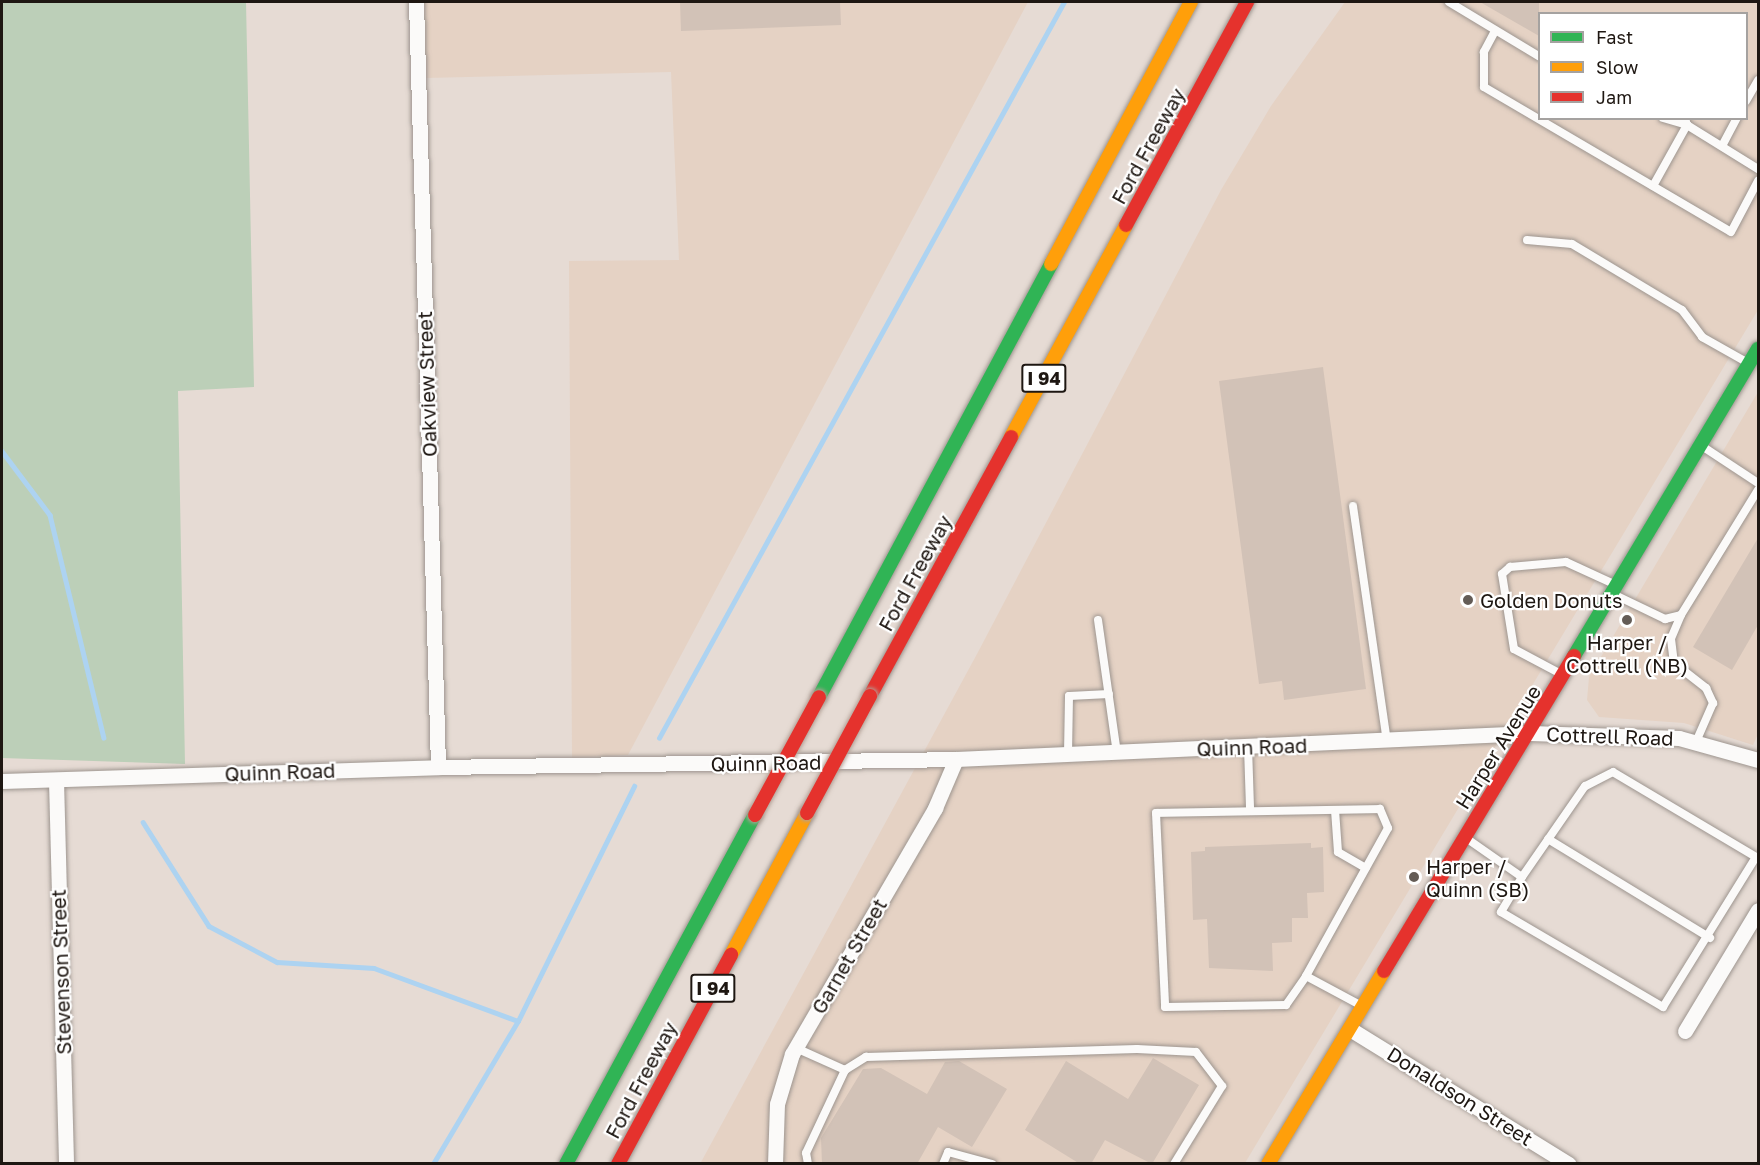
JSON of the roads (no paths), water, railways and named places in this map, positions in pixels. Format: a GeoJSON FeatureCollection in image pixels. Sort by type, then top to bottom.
{"type":"FeatureCollection","features":[{"type":"Feature","properties":{"kind":"main road","name":"Ford Freeway"},"geometry":{"type":"LineString","coordinates":[[566,1164],[1191,2]]}},
{"type":"Feature","properties":{"kind":"main road","name":"Ford Freeway"},"geometry":{"type":"LineString","coordinates":[[618,1164],[1247,2]]}},
{"type":"Feature","properties":{"kind":"main road","name":"Harper Avenue"},"geometry":{"type":"LineString","coordinates":[[1268,1164],[1616,590],[1758,349]]}},
{"type":"Feature","properties":{"kind":"street","name":"Oakview Street"},"geometry":{"type":"LineString","coordinates":[[416,2],[438,767]]}},
{"type":"Feature","properties":{"kind":"street","name":"Quinn Road"},"geometry":{"type":"LineString","coordinates":[[2,781],[438,767],[956,759],[1530,733]]}},
{"type":"Feature","properties":{"kind":"street","name":"Cottrell Road"},"geometry":{"type":"LineString","coordinates":[[1530,733],[1637,734],[1696,742],[1758,760]]}},
{"type":"Feature","properties":{"kind":"street","name":"Garnet Street"},"geometry":{"type":"LineString","coordinates":[[775,1164],[777,1104],[796,1048],[935,808],[956,759]]}},
{"type":"Feature","properties":{"kind":"street","name":"Stevenson Street"},"geometry":{"type":"LineString","coordinates":[[56,780],[66,1164]]}},
{"type":"Feature","properties":{"kind":"street"},"geometry":{"type":"LineString","coordinates":[[1685,1031],[1758,910]]}},
{"type":"Feature","properties":{"kind":"street","name":"Donaldson Street"},"geometry":{"type":"LineString","coordinates":[[1350,1029],[1569,1164]]}},
{"type":"Feature","properties":{"kind":"lane"},"geometry":{"type":"LineString","coordinates":[[1449,2],[1538,56]]}},
{"type":"Feature","properties":{"kind":"lane"},"geometry":{"type":"LineString","coordinates":[[1495,31],[1484,52],[1484,87],[1538,119]]}},
{"type":"Feature","properties":{"kind":"lane"},"geometry":{"type":"LineString","coordinates":[[1748,98],[1758,80]]}},
{"type":"Feature","properties":{"kind":"lane"},"geometry":{"type":"LineString","coordinates":[[1540,120],[1731,232],[1758,181]]}},
{"type":"Feature","properties":{"kind":"lane"},"geometry":{"type":"LineString","coordinates":[[1722,146],[1736,120]]}},
{"type":"Feature","properties":{"kind":"lane"},"geometry":{"type":"LineString","coordinates":[[1653,186],[1686,122],[1758,169]]}},
{"type":"Feature","properties":{"kind":"lane"},"geometry":{"type":"LineString","coordinates":[[1527,240],[1572,244],[1682,310],[1702,337],[1749,364]]}},
{"type":"Feature","properties":{"kind":"lane"},"geometry":{"type":"LineString","coordinates":[[1701,445],[1758,483]]}},
{"type":"Feature","properties":{"kind":"lane"},"geometry":{"type":"LineString","coordinates":[[1696,742],[1713,703],[1706,688],[1674,663],[1671,639],[1681,615],[1758,490]]}},
{"type":"Feature","properties":{"kind":"lane"},"geometry":{"type":"LineString","coordinates":[[1353,506],[1387,741]]}},
{"type":"Feature","properties":{"kind":"lane"},"geometry":{"type":"LineString","coordinates":[[1564,676],[1514,649],[1502,574],[1510,567],[1566,562],[1665,619],[1681,615]]}},
{"type":"Feature","properties":{"kind":"lane"},"geometry":{"type":"LineString","coordinates":[[1098,620],[1117,753]]}},
{"type":"Feature","properties":{"kind":"lane"},"geometry":{"type":"LineString","coordinates":[[1068,754],[1069,696],[1109,694]]}},
{"type":"Feature","properties":{"kind":"lane"},"geometry":{"type":"LineString","coordinates":[[1248,747],[1250,808]]}},
{"type":"Feature","properties":{"kind":"lane"},"geometry":{"type":"LineString","coordinates":[[1613,772],[1756,858],[1710,938],[1663,1007],[1502,912],[1548,839],[1585,786],[1613,772]]}},
{"type":"Feature","properties":{"kind":"lane"},"geometry":{"type":"LineString","coordinates":[[1250,808],[1380,809],[1388,828],[1306,976],[1286,1005],[1165,1007],[1156,813],[1250,808]]}},
{"type":"Feature","properties":{"kind":"lane"},"geometry":{"type":"LineString","coordinates":[[1335,810],[1338,852],[1366,868]]}},
{"type":"Feature","properties":{"kind":"lane"},"geometry":{"type":"LineString","coordinates":[[1465,838],[1522,877]]}},
{"type":"Feature","properties":{"kind":"lane"},"geometry":{"type":"LineString","coordinates":[[1548,839],[1710,938]]}},
{"type":"Feature","properties":{"kind":"lane"},"geometry":{"type":"LineString","coordinates":[[1306,976],[1364,1007]]}},
{"type":"Feature","properties":{"kind":"lane"},"geometry":{"type":"LineString","coordinates":[[796,1048],[845,1070]]}},
{"type":"Feature","properties":{"kind":"lane"},"geometry":{"type":"LineString","coordinates":[[808,1164],[806,1153],[845,1070],[866,1057],[1137,1049],[1196,1052],[1222,1086],[1174,1164]]}},
{"type":"Feature","properties":{"kind":"lane"},"geometry":{"type":"LineString","coordinates":[[942,1164],[948,1152],[992,1164]]}},
{"type":"Feature","properties":{"kind":"waterway"},"geometry":{"type":"LineString","coordinates":[[659,738],[1064,2]]}},
{"type":"Feature","properties":{"kind":"waterway"},"geometry":{"type":"LineString","coordinates":[[2,451],[50,515],[104,738]]}},
{"type":"Feature","properties":{"kind":"waterway"},"geometry":{"type":"LineString","coordinates":[[433,1164],[518,1021],[634,786]]}},
{"type":"Feature","properties":{"kind":"waterway"},"geometry":{"type":"LineString","coordinates":[[143,822],[209,926],[277,962],[374,968],[518,1021]]}},
{"type":"Feature","properties":{"kind":"place","name":"Golden Donuts"},"geometry":{"type":"Point","coordinates":[1468,600]}},
{"type":"Feature","properties":{"kind":"place","name":"Harper / Cottrell (NB)"},"geometry":{"type":"Point","coordinates":[1627,620]}},
{"type":"Feature","properties":{"kind":"place","name":"Harper / Quinn (SB)"},"geometry":{"type":"Point","coordinates":[1414,877]}}]}
